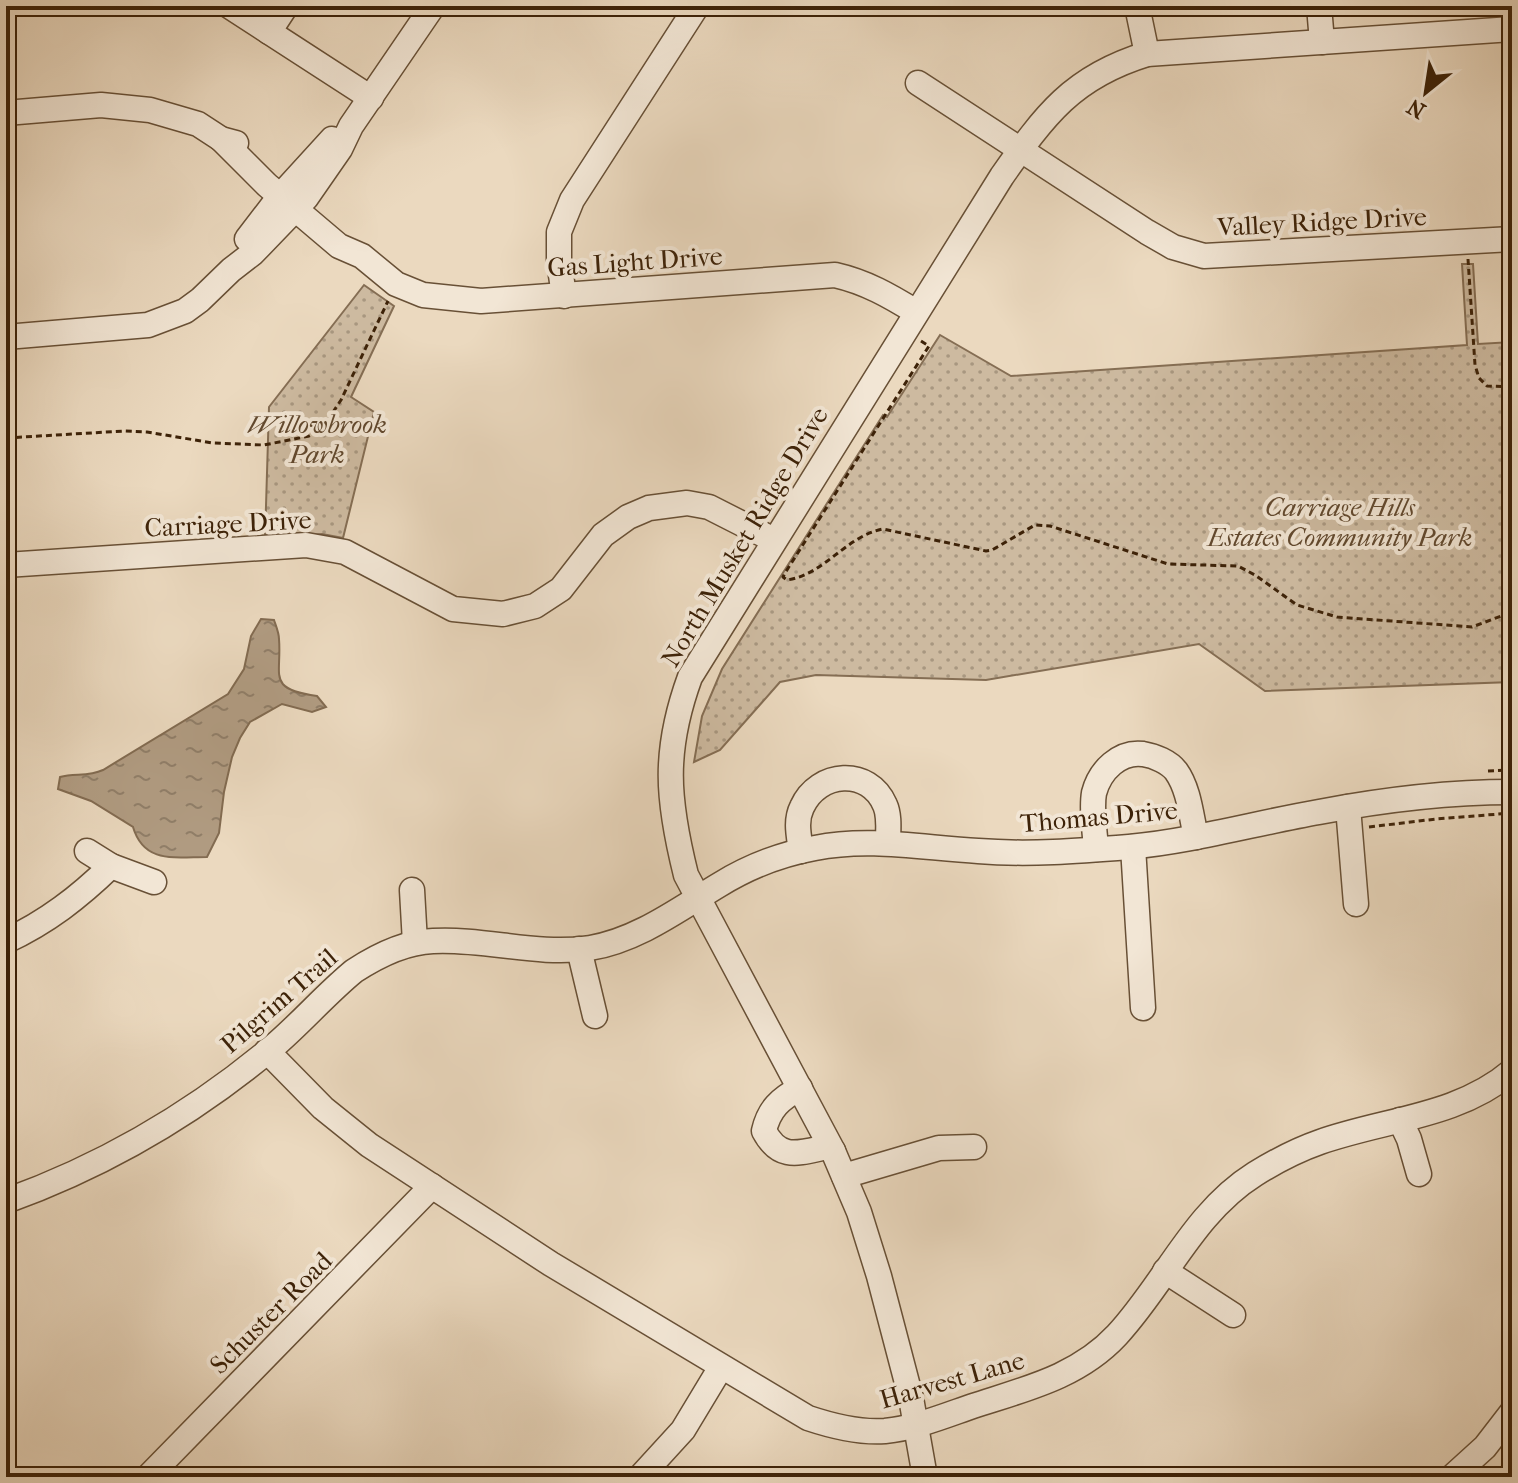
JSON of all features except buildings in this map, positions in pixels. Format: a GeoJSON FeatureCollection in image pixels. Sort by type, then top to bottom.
{"type":"FeatureCollection","features":[{"type":"Feature","properties":{"kind":"street"},"geometry":{"type":"LineString","coordinates":[[229,6],[371,98]]}},
{"type":"Feature","properties":{"kind":"street"},"geometry":{"type":"LineString","coordinates":[[269,32],[286,6]]}},
{"type":"Feature","properties":{"kind":"street"},"geometry":{"type":"LineString","coordinates":[[6,337],[148,325],[185,311],[253,253],[293,197],[340,149],[351,126],[433,6]]}},
{"type":"Feature","properties":{"kind":"street"},"geometry":{"type":"LineString","coordinates":[[564,296],[559,232],[572,200],[697,6]]}},
{"type":"Feature","properties":{"kind":"street"},"geometry":{"type":"LineString","coordinates":[[1137,6],[1147,54]]}},
{"type":"Feature","properties":{"kind":"street"},"geometry":{"type":"LineString","coordinates":[[1319,6],[1322,42]]}},
{"type":"Feature","properties":{"kind":"street","name":"North Musket Ridge Drive"},"geometry":{"type":"LineString","coordinates":[[925,1477],[917,1425],[879,1276],[859,1212],[833,1151],[686,875],[669,786],[672,743],[690,677],[1020,150],[1048,114],[1077,87],[1102,71],[1147,54],[1512,29]]}},
{"type":"Feature","properties":{"kind":"street","name":"Valley Ridge Drive"},"geometry":{"type":"LineString","coordinates":[[918,83],[1147,232],[1173,247],[1204,256],[1512,239]]}},
{"type":"Feature","properties":{"kind":"street","name":"Gas Light Drive"},"geometry":{"type":"LineString","coordinates":[[6,113],[101,105],[150,110],[198,124],[221,139],[241,145],[293,197],[347,235],[362,256],[396,284],[423,295],[465,300],[564,296],[835,275],[858,280],[887,293],[916,312]]}},
{"type":"Feature","properties":{"kind":"street","name":"Carriage Drive"},"geometry":{"type":"LineString","coordinates":[[6,565],[306,545],[345,552],[453,609],[503,614],[535,606],[561,589],[603,535],[628,517],[649,508],[687,503],[709,507],[774,540]]}},
{"type":"Feature","properties":{"kind":"street"},"geometry":{"type":"LineString","coordinates":[[1096,849],[1095,792],[1100,780],[1117,759],[1132,754],[1159,758],[1175,770],[1186,792],[1196,837]]}},
{"type":"Feature","properties":{"kind":"street"},"geometry":{"type":"LineString","coordinates":[[801,851],[797,827],[800,810],[813,790],[826,781],[842,778],[855,778],[866,783],[881,796],[887,810],[888,843]]}},
{"type":"Feature","properties":{"kind":"street","name":"Thomas Drive"},"geometry":{"type":"LineString","coordinates":[[699,898],[750,868],[801,851],[837,844],[888,843],[980,852],[1133,847],[1348,807],[1426,796],[1512,792]]}},
{"type":"Feature","properties":{"kind":"street"},"geometry":{"type":"LineString","coordinates":[[1348,807],[1356,904]]}},
{"type":"Feature","properties":{"kind":"street"},"geometry":{"type":"LineString","coordinates":[[1133,847],[1143,1008]]}},
{"type":"Feature","properties":{"kind":"street"},"geometry":{"type":"LineString","coordinates":[[87,851],[111,866],[154,882]]}},
{"type":"Feature","properties":{"kind":"street"},"geometry":{"type":"LineString","coordinates":[[6,941],[35,928],[78,897],[111,866]]}},
{"type":"Feature","properties":{"kind":"street"},"geometry":{"type":"LineString","coordinates":[[412,890],[415,943]]}},
{"type":"Feature","properties":{"kind":"street","name":"Pilgrim Trail"},"geometry":{"type":"LineString","coordinates":[[6,1201],[98,1164],[168,1125],[208,1099],[267,1051],[354,971],[391,951],[433,941],[540,950],[579,949],[612,942],[644,930],[699,898]]}},
{"type":"Feature","properties":{"kind":"street"},"geometry":{"type":"LineString","coordinates":[[579,949],[595,1016]]}},
{"type":"Feature","properties":{"kind":"street","name":"Harvest Lane"},"geometry":{"type":"LineString","coordinates":[[267,1051],[345,1128],[551,1264],[782,1404],[826,1424],[873,1431],[917,1425],[1040,1385],[1082,1365],[1124,1327],[1208,1214],[1255,1174],[1294,1152],[1322,1141],[1463,1102],[1512,1071]]}},
{"type":"Feature","properties":{"kind":"street"},"geometry":{"type":"LineString","coordinates":[[800,1088],[785,1096],[768,1113],[764,1131],[772,1146],[788,1154],[827,1147],[833,1151]]}},
{"type":"Feature","properties":{"kind":"street"},"geometry":{"type":"LineString","coordinates":[[1400,1120],[1419,1174]]}},
{"type":"Feature","properties":{"kind":"street"},"geometry":{"type":"LineString","coordinates":[[844,1176],[939,1148],[974,1147]]}},
{"type":"Feature","properties":{"kind":"street","name":"Schuster Road"},"geometry":{"type":"LineString","coordinates":[[148,1477],[432,1186]]}},
{"type":"Feature","properties":{"kind":"street"},"geometry":{"type":"LineString","coordinates":[[1165,1271],[1233,1315]]}},
{"type":"Feature","properties":{"kind":"street"},"geometry":{"type":"LineString","coordinates":[[640,1477],[683,1430],[721,1367]]}},
{"type":"Feature","properties":{"kind":"street"},"geometry":{"type":"LineString","coordinates":[[1452,1477],[1485,1447],[1512,1412]]}},
{"type":"Feature","properties":{"kind":"path"},"geometry":{"type":"LineString","coordinates":[[1467,242],[1475,365],[1479,378],[1487,386],[1512,387]]}},
{"type":"Feature","properties":{"kind":"path"},"geometry":{"type":"LineString","coordinates":[[6,438],[124,431],[213,443],[264,445],[309,436],[322,429],[341,400],[396,284]]}},
{"type":"Feature","properties":{"kind":"path"},"geometry":{"type":"LineString","coordinates":[[785,573],[783,577],[787,580],[800,577],[855,540],[883,529],[986,551],[1035,525],[1061,528],[1168,564],[1238,566],[1297,605],[1337,617],[1472,627],[1512,612]]}},
{"type":"Feature","properties":{"kind":"path"},"geometry":{"type":"LineString","coordinates":[[1368,827],[1512,813]]}},
{"type":"Feature","properties":{"kind":"green space","name":"Carriage Hills Estates Community Park"},"geometry":{"type":"Polygon","coordinates":[[[1462,264],[1473,264],[1478,344],[1512,342],[1512,682],[1265,691],[1199,644],[986,680],[816,675],[780,682],[720,750],[694,762],[702,716],[722,669],[883,415],[887,417],[940,335],[1011,376],[1467,345],[1462,264]]]}},
{"type":"Feature","properties":{"kind":"green space","name":"Willowbrook Park"},"geometry":{"type":"Polygon","coordinates":[[[364,285],[394,306],[351,397],[374,412],[343,538],[322,534],[265,539],[269,407],[364,285]]]}},
{"type":"Feature","properties":{"kind":"water"},"geometry":{"type":"Polygon","coordinates":[[[261,619],[274,620],[283,685],[317,696],[326,707],[312,712],[282,704],[250,722],[232,757],[219,833],[207,857],[172,857],[153,853],[138,839],[133,827],[91,801],[58,789],[60,777],[103,770],[228,694],[244,669],[251,636],[261,619]]]}}]}
